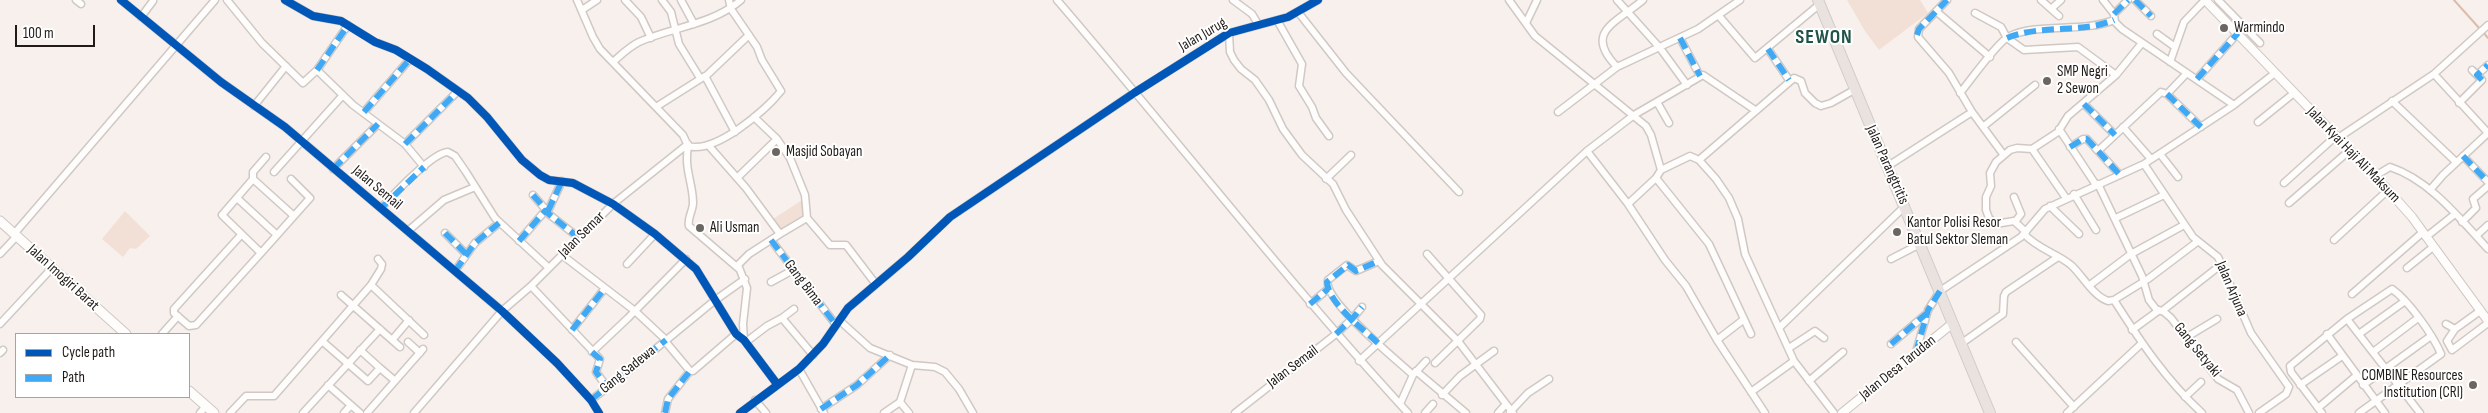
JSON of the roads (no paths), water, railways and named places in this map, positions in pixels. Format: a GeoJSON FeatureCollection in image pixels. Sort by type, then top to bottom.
{"type":"FeatureCollection","features":[{"type":"Feature","properties":{"kind":"main road","name":"Jalan Parangtritis"},"geometry":{"type":"LineString","coordinates":[[1819,2],[1990,413]]}},
{"type":"Feature","properties":{"kind":"main road","name":"Jalan Imogiri Barat"},"geometry":{"type":"LineString","coordinates":[[0,221],[125,333]]}},
{"type":"Feature","properties":{"kind":"main road"},"geometry":{"type":"LineString","coordinates":[[190,392],[203,410],[214,413]]}},
{"type":"Feature","properties":{"kind":"street","name":"Jalan Semail"},"geometry":{"type":"LineString","coordinates":[[123,0],[176,45],[301,141],[502,311],[591,400],[599,413]]}},
{"type":"Feature","properties":{"kind":"street"},"geometry":{"type":"LineString","coordinates":[[0,254],[216,0]]}},
{"type":"Feature","properties":{"kind":"street"},"geometry":{"type":"LineString","coordinates":[[227,0],[262,43],[303,83],[317,70],[348,25]]}},
{"type":"Feature","properties":{"kind":"street"},"geometry":{"type":"LineString","coordinates":[[285,0],[313,16],[341,21],[375,42],[410,59],[458,91],[487,117],[522,160],[540,176],[549,180],[562,180],[573,183],[613,204],[655,234],[686,259],[700,275],[714,301],[777,384]]}},
{"type":"Feature","properties":{"kind":"street"},"geometry":{"type":"LineString","coordinates":[[577,0],[596,43],[656,107],[688,145],[702,148],[735,132],[754,117],[781,90],[749,35],[731,9],[729,0]]}},
{"type":"Feature","properties":{"kind":"street"},"geometry":{"type":"LineString","coordinates":[[582,10],[597,0]]}},
{"type":"Feature","properties":{"kind":"street"},"geometry":{"type":"LineString","coordinates":[[625,0],[640,17],[651,38]]}},
{"type":"Feature","properties":{"kind":"street"},"geometry":{"type":"LineString","coordinates":[[662,0],[671,12],[679,44],[703,77],[735,132]]}},
{"type":"Feature","properties":{"kind":"street"},"geometry":{"type":"LineString","coordinates":[[681,0],[694,24]]}},
{"type":"Feature","properties":{"kind":"street"},"geometry":{"type":"LineString","coordinates":[[614,61],[638,42],[675,31],[731,9],[741,0]]}},
{"type":"Feature","properties":{"kind":"street"},"geometry":{"type":"LineString","coordinates":[[1057,0],[1239,216],[1310,304],[1359,361],[1408,413]]}},
{"type":"Feature","properties":{"kind":"street"},"geometry":{"type":"LineString","coordinates":[[1233,0],[1252,14],[1258,24]]}},
{"type":"Feature","properties":{"kind":"street","name":"Jalan Jurug"},"geometry":{"type":"LineString","coordinates":[[740,413],[799,369],[838,323],[848,308],[875,283],[908,257],[950,217],[1134,93],[1229,33],[1277,20],[1298,12],[1318,0]]}},
{"type":"Feature","properties":{"kind":"street"},"geometry":{"type":"LineString","coordinates":[[1526,23],[1537,0]]}},
{"type":"Feature","properties":{"kind":"street"},"geometry":{"type":"LineString","coordinates":[[1617,0],[1660,48],[1687,85]]}},
{"type":"Feature","properties":{"kind":"street"},"geometry":{"type":"LineString","coordinates":[[1616,67],[1606,56],[1601,39],[1604,31],[1642,0]]}},
{"type":"Feature","properties":{"kind":"street"},"geometry":{"type":"LineString","coordinates":[[1558,112],[1594,82],[1616,67],[1680,38],[1719,16],[1740,0]]}},
{"type":"Feature","properties":{"kind":"street"},"geometry":{"type":"LineString","coordinates":[[2041,0],[2058,16]]}},
{"type":"Feature","properties":{"kind":"street"},"geometry":{"type":"LineString","coordinates":[[2051,9],[2061,0]]}},
{"type":"Feature","properties":{"kind":"street"},"geometry":{"type":"LineString","coordinates":[[2103,0],[2122,30],[2234,105]]}},
{"type":"Feature","properties":{"kind":"street"},"geometry":{"type":"LineString","coordinates":[[1960,93],[2007,38],[2022,32],[2064,29],[2114,17],[2128,0]]}},
{"type":"Feature","properties":{"kind":"street"},"geometry":{"type":"LineString","coordinates":[[2135,0],[2151,16]]}},
{"type":"Feature","properties":{"kind":"street"},"geometry":{"type":"LineString","coordinates":[[2170,62],[2184,22],[2205,0]]}},
{"type":"Feature","properties":{"kind":"street","name":"Jalan Kyai Haji Ali Maksum"},"geometry":{"type":"LineString","coordinates":[[2205,0],[2388,190],[2424,235],[2488,322]]}},
{"type":"Feature","properties":{"kind":"street"},"geometry":{"type":"LineString","coordinates":[[2218,0],[2260,43]]}},
{"type":"Feature","properties":{"kind":"street"},"geometry":{"type":"LineString","coordinates":[[141,17],[153,1]]}},
{"type":"Feature","properties":{"kind":"street"},"geometry":{"type":"LineString","coordinates":[[1513,1],[1534,36],[1594,82],[1646,126],[1651,135],[1661,170]]}},
{"type":"Feature","properties":{"kind":"street"},"geometry":{"type":"LineString","coordinates":[[1945,1],[1937,12],[1919,29],[1918,37],[1949,73],[1972,112],[2004,154]]}},
{"type":"Feature","properties":{"kind":"street"},"geometry":{"type":"LineString","coordinates":[[1719,16],[1755,58],[1768,49],[1819,2]]}},
{"type":"Feature","properties":{"kind":"street"},"geometry":{"type":"LineString","coordinates":[[2224,18],[2229,11]]}},
{"type":"Feature","properties":{"kind":"street"},"geometry":{"type":"LineString","coordinates":[[1298,12],[1346,73],[1459,192]]}},
{"type":"Feature","properties":{"kind":"street"},"geometry":{"type":"LineString","coordinates":[[1937,12],[1990,58]]}},
{"type":"Feature","properties":{"kind":"street"},"geometry":{"type":"LineString","coordinates":[[1975,13],[2002,27],[2007,38],[2020,48],[2029,50],[2078,47],[2116,74]]}},
{"type":"Feature","properties":{"kind":"street"},"geometry":{"type":"LineString","coordinates":[[1277,20],[1302,64],[1298,83],[1302,93],[1329,136]]}},
{"type":"Feature","properties":{"kind":"street"},"geometry":{"type":"LineString","coordinates":[[2284,182],[2337,137],[2434,74],[2484,29]]}},
{"type":"Feature","properties":{"kind":"street"},"geometry":{"type":"LineString","coordinates":[[1229,33],[1234,60],[1241,70],[1255,80],[1269,100],[1286,134],[1309,164],[1334,184],[1346,210],[1379,260],[1419,304],[1458,341],[1511,412],[1528,393],[1549,379]]}},
{"type":"Feature","properties":{"kind":"street"},"geometry":{"type":"LineString","coordinates":[[2197,79],[2238,33]]}},
{"type":"Feature","properties":{"kind":"street"},"geometry":{"type":"LineString","coordinates":[[2158,34],[2175,47]]}},
{"type":"Feature","properties":{"kind":"street"},"geometry":{"type":"LineString","coordinates":[[656,107],[703,77],[749,35]]}},
{"type":"Feature","properties":{"kind":"street"},"geometry":{"type":"LineString","coordinates":[[1680,38],[1700,76]]}},
{"type":"Feature","properties":{"kind":"street"},"geometry":{"type":"LineString","coordinates":[[2014,197],[2021,214],[2015,222],[1996,224],[1990,218],[1986,206],[1986,197],[1991,186],[1990,173],[2004,154],[2017,148],[2032,149],[2060,130],[2068,116],[2084,104],[2116,74],[2142,43]]}},
{"type":"Feature","properties":{"kind":"street"},"geometry":{"type":"LineString","coordinates":[[1768,49],[1789,80]]}},
{"type":"Feature","properties":{"kind":"street"},"geometry":{"type":"LineString","coordinates":[[364,112],[410,59]]}},
{"type":"Feature","properties":{"kind":"street"},"geometry":{"type":"LineString","coordinates":[[2477,75],[2488,65]]}},
{"type":"Feature","properties":{"kind":"street"},"geometry":{"type":"LineString","coordinates":[[254,106],[286,66]]}},
{"type":"Feature","properties":{"kind":"street"},"geometry":{"type":"LineString","coordinates":[[317,70],[343,95],[405,144],[424,167]]}},
{"type":"Feature","properties":{"kind":"street"},"geometry":{"type":"LineString","coordinates":[[2459,103],[2482,80],[2472,70]]}},
{"type":"Feature","properties":{"kind":"street"},"geometry":{"type":"LineString","coordinates":[[2167,94],[2187,73]]}},
{"type":"Feature","properties":{"kind":"street"},"geometry":{"type":"LineString","coordinates":[[1916,352],[1926,314],[1940,291],[2025,233],[2050,206],[2144,164],[2234,105],[2275,73]]}},
{"type":"Feature","properties":{"kind":"street"},"geometry":{"type":"LineString","coordinates":[[2430,190],[2456,162],[2488,133],[2434,74]]}},
{"type":"Feature","properties":{"kind":"street"},"geometry":{"type":"LineString","coordinates":[[1359,361],[1448,277],[1588,151],[1634,115],[1700,76],[1707,75],[1755,110]]}},
{"type":"Feature","properties":{"kind":"street"},"geometry":{"type":"LineString","coordinates":[[1699,160],[1789,80],[1795,78],[1800,80],[1805,93],[1821,106],[1827,106],[1854,90]]}},
{"type":"Feature","properties":{"kind":"street"},"geometry":{"type":"LineString","coordinates":[[1984,126],[2035,85]]}},
{"type":"Feature","properties":{"kind":"street"},"geometry":{"type":"LineString","coordinates":[[405,144],[458,91]]}},
{"type":"Feature","properties":{"kind":"street"},"geometry":{"type":"LineString","coordinates":[[2098,151],[2160,92],[2167,94],[2201,127]]}},
{"type":"Feature","properties":{"kind":"street"},"geometry":{"type":"LineString","coordinates":[[2258,122],[2294,93]]}},
{"type":"Feature","properties":{"kind":"street"},"geometry":{"type":"LineString","coordinates":[[274,172],[343,95]]}},
{"type":"Feature","properties":{"kind":"street"},"geometry":{"type":"LineString","coordinates":[[2392,101],[2456,162]]}},
{"type":"Feature","properties":{"kind":"street"},"geometry":{"type":"LineString","coordinates":[[1657,102],[1669,123]]}},
{"type":"Feature","properties":{"kind":"street"},"geometry":{"type":"LineString","coordinates":[[2084,104],[2114,136]]}},
{"type":"Feature","properties":{"kind":"street"},"geometry":{"type":"LineString","coordinates":[[1888,166],[1972,112]]}},
{"type":"Feature","properties":{"kind":"street"},"geometry":{"type":"LineString","coordinates":[[754,117],[777,139],[790,158],[803,188],[807,218],[827,244],[847,246],[875,283]]}},
{"type":"Feature","properties":{"kind":"street"},"geometry":{"type":"LineString","coordinates":[[333,170],[378,124]]}},
{"type":"Feature","properties":{"kind":"street"},"geometry":{"type":"LineString","coordinates":[[2123,127],[2151,159]]}},
{"type":"Feature","properties":{"kind":"street","name":"Gang Setyaki"},"geometry":{"type":"LineString","coordinates":[[2060,130],[2097,185],[2116,218],[2144,282],[2149,300],[2187,337],[2218,379],[2237,390],[2249,413]]}},
{"type":"Feature","properties":{"kind":"street"},"geometry":{"type":"LineString","coordinates":[[2070,147],[2086,138],[2120,176]]}},
{"type":"Feature","properties":{"kind":"street"},"geometry":{"type":"LineString","coordinates":[[737,178],[777,139]]}},
{"type":"Feature","properties":{"kind":"street"},"geometry":{"type":"LineString","coordinates":[[688,145],[686,169],[693,201],[688,220],[689,226],[738,268],[745,279],[747,288],[741,338]]}},
{"type":"Feature","properties":{"kind":"street","name":"Jalan Semar"},"geometry":{"type":"LineString","coordinates":[[414,413],[502,311],[531,286],[613,204],[688,145]]}},
{"type":"Feature","properties":{"kind":"street"},"geometry":{"type":"LineString","coordinates":[[709,146],[737,178],[780,234]]}},
{"type":"Feature","properties":{"kind":"street"},"geometry":{"type":"LineString","coordinates":[[2032,149],[2066,198]]}},
{"type":"Feature","properties":{"kind":"street"},"geometry":{"type":"LineString","coordinates":[[2288,203],[2350,150]]}},
{"type":"Feature","properties":{"kind":"street"},"geometry":{"type":"LineString","coordinates":[[1588,151],[1628,204],[1665,260],[1686,286],[1765,413]]}},
{"type":"Feature","properties":{"kind":"street"},"geometry":{"type":"LineString","coordinates":[[381,208],[424,167],[442,153],[448,152],[455,156],[499,223],[549,268]]}},
{"type":"Feature","properties":{"kind":"street"},"geometry":{"type":"LineString","coordinates":[[2160,154],[2178,177]]}},
{"type":"Feature","properties":{"kind":"street"},"geometry":{"type":"LineString","coordinates":[[1326,179],[1351,155]]}},
{"type":"Feature","properties":{"kind":"street"},"geometry":{"type":"LineString","coordinates":[[1628,204],[1656,178],[1661,170],[1690,156],[1699,160],[1729,198],[1738,219],[1745,254],[1794,361],[1834,413]]}},
{"type":"Feature","properties":{"kind":"street"},"geometry":{"type":"LineString","coordinates":[[2463,156],[2488,182]]}},
{"type":"Feature","properties":{"kind":"street"},"geometry":{"type":"LineString","coordinates":[[260,253],[222,216],[253,179],[253,172],[266,157]]}},
{"type":"Feature","properties":{"kind":"street","name":"Jalan Arjuna"},"geometry":{"type":"LineString","coordinates":[[2144,164],[2197,242],[2215,253],[2222,264],[2250,333],[2290,388],[2286,394],[2259,413]]}},
{"type":"Feature","properties":{"kind":"street"},"geometry":{"type":"LineString","coordinates":[[2375,176],[2392,167],[2413,177],[2430,190],[2488,249]]}},
{"type":"Feature","properties":{"kind":"street"},"geometry":{"type":"LineString","coordinates":[[1656,178],[1708,244],[1750,334]]}},
{"type":"Feature","properties":{"kind":"street"},"geometry":{"type":"LineString","coordinates":[[253,179],[294,216]]}},
{"type":"Feature","properties":{"kind":"street"},"geometry":{"type":"LineString","coordinates":[[241,235],[174,309],[174,313],[189,326],[196,325],[310,198],[291,179]]}},
{"type":"Feature","properties":{"kind":"street"},"geometry":{"type":"LineString","coordinates":[[519,241],[547,211],[562,180]]}},
{"type":"Feature","properties":{"kind":"street"},"geometry":{"type":"LineString","coordinates":[[2462,222],[2476,208],[2473,199],[2488,186]]}},
{"type":"Feature","properties":{"kind":"street"},"geometry":{"type":"LineString","coordinates":[[408,232],[444,200],[474,187]]}},
{"type":"Feature","properties":{"kind":"street"},"geometry":{"type":"LineString","coordinates":[[2334,240],[2388,190]]}},
{"type":"Feature","properties":{"kind":"street"},"geometry":{"type":"LineString","coordinates":[[2074,194],[2096,230]]}},
{"type":"Feature","properties":{"kind":"street"},"geometry":{"type":"LineString","coordinates":[[533,195],[547,211],[579,238]]}},
{"type":"Feature","properties":{"kind":"street"},"geometry":{"type":"LineString","coordinates":[[2116,218],[2164,195]]}},
{"type":"Feature","properties":{"kind":"street"},"geometry":{"type":"LineString","coordinates":[[236,198],[277,235]]}},
{"type":"Feature","properties":{"kind":"street"},"geometry":{"type":"LineString","coordinates":[[1779,328],[1905,206]]}},
{"type":"Feature","properties":{"kind":"street"},"geometry":{"type":"LineString","coordinates":[[2050,206],[2079,234]]}},
{"type":"Feature","properties":{"kind":"street"},"geometry":{"type":"LineString","coordinates":[[2352,294],[2424,235],[2454,214]]}},
{"type":"Feature","properties":{"kind":"street"},"geometry":{"type":"LineString","coordinates":[[738,268],[744,259],[807,218]]}},
{"type":"Feature","properties":{"kind":"street"},"geometry":{"type":"LineString","coordinates":[[2015,222],[2037,246],[2071,266],[2105,301],[2114,300],[2144,282],[2197,242]]}},
{"type":"Feature","properties":{"kind":"street"},"geometry":{"type":"LineString","coordinates":[[455,271],[466,254],[499,223]]}},
{"type":"Feature","properties":{"kind":"street"},"geometry":{"type":"LineString","coordinates":[[2476,236],[2488,224]]}},
{"type":"Feature","properties":{"kind":"street"},"geometry":{"type":"LineString","coordinates":[[2090,285],[2131,254],[2184,225]]}},
{"type":"Feature","properties":{"kind":"street"},"geometry":{"type":"LineString","coordinates":[[445,232],[466,254]]}},
{"type":"Feature","properties":{"kind":"street"},"geometry":{"type":"LineString","coordinates":[[627,264],[655,234]]}},
{"type":"Feature","properties":{"kind":"street","name":"Gang Bima"},"geometry":{"type":"LineString","coordinates":[[771,240],[793,270],[838,323],[870,348],[912,365],[934,367],[952,378],[973,413]]}},
{"type":"Feature","properties":{"kind":"street"},"geometry":{"type":"LineString","coordinates":[[1891,259],[1920,244]]}},
{"type":"Feature","properties":{"kind":"street"},"geometry":{"type":"LineString","coordinates":[[2407,268],[2433,247]]}},
{"type":"Feature","properties":{"kind":"street"},"geometry":{"type":"LineString","coordinates":[[1428,254],[1481,315],[1480,319],[1434,363]]}},
{"type":"Feature","properties":{"kind":"street"},"geometry":{"type":"LineString","coordinates":[[562,255],[635,311],[665,340],[690,371]]}},
{"type":"Feature","properties":{"kind":"street"},"geometry":{"type":"LineString","coordinates":[[1962,343],[2003,314],[2003,299],[2006,292],[2058,257]]}},
{"type":"Feature","properties":{"kind":"street"},"geometry":{"type":"LineString","coordinates":[[230,413],[246,396],[274,396],[371,284],[382,269],[382,264],[378,259]]}},
{"type":"Feature","properties":{"kind":"street"},"geometry":{"type":"LineString","coordinates":[[592,352],[686,259]]}},
{"type":"Feature","properties":{"kind":"street"},"geometry":{"type":"LineString","coordinates":[[1379,260],[1356,271],[1347,265],[1328,280],[1328,289],[1352,319],[1378,343],[1466,413]]}},
{"type":"Feature","properties":{"kind":"street"},"geometry":{"type":"LineString","coordinates":[[2132,330],[2222,264]]}},
{"type":"Feature","properties":{"kind":"street"},"geometry":{"type":"LineString","coordinates":[[0,324],[52,268]]}},
{"type":"Feature","properties":{"kind":"street"},"geometry":{"type":"LineString","coordinates":[[771,282],[793,270]]}},
{"type":"Feature","properties":{"kind":"street","name":"Gang Sadewa"},"geometry":{"type":"LineString","coordinates":[[591,400],[714,301],[745,279]]}},
{"type":"Feature","properties":{"kind":"street"},"geometry":{"type":"LineString","coordinates":[[371,284],[424,335]]}},
{"type":"Feature","properties":{"kind":"street"},"geometry":{"type":"LineString","coordinates":[[531,286],[600,359],[596,372],[607,387]]}},
{"type":"Feature","properties":{"kind":"street"},"geometry":{"type":"LineString","coordinates":[[572,330],[605,288]]}},
{"type":"Feature","properties":{"kind":"street"},"geometry":{"type":"LineString","coordinates":[[1310,304],[1328,289]]}},
{"type":"Feature","properties":{"kind":"street"},"geometry":{"type":"LineString","coordinates":[[2356,376],[2320,410],[2290,372],[2290,366],[2327,334],[2391,289],[2406,302],[2418,318],[2431,336],[2441,356],[2398,384],[2359,413]]}},
{"type":"Feature","properties":{"kind":"street"},"geometry":{"type":"LineString","coordinates":[[341,295],[400,347]]}},
{"type":"Feature","properties":{"kind":"street"},"geometry":{"type":"LineString","coordinates":[[2114,300],[2141,344],[2185,397],[2202,413]]}},
{"type":"Feature","properties":{"kind":"street"},"geometry":{"type":"LineString","coordinates":[[2358,334],[2406,302]]}},
{"type":"Feature","properties":{"kind":"street","name":"Jalan Semail"},"geometry":{"type":"LineString","coordinates":[[1235,413],[1336,334],[1352,319],[1362,306]]}},
{"type":"Feature","properties":{"kind":"street"},"geometry":{"type":"LineString","coordinates":[[666,413],[668,399],[690,371],[698,368],[741,338],[782,318],[794,309]]}},
{"type":"Feature","properties":{"kind":"street"},"geometry":{"type":"LineString","coordinates":[[2480,310],[2455,329],[2447,341],[2452,350],[2488,322]]}},
{"type":"Feature","properties":{"kind":"street"},"geometry":{"type":"LineString","coordinates":[[1891,344],[1926,314]]}},
{"type":"Feature","properties":{"kind":"street"},"geometry":{"type":"LineString","coordinates":[[163,333],[178,316]]}},
{"type":"Feature","properties":{"kind":"street"},"geometry":{"type":"LineString","coordinates":[[782,318],[813,354]]}},
{"type":"Feature","properties":{"kind":"street"},"geometry":{"type":"LineString","coordinates":[[2373,352],[2418,318]]}},
{"type":"Feature","properties":{"kind":"street"},"geometry":{"type":"LineString","coordinates":[[2187,337],[2217,319]]}},
{"type":"Feature","properties":{"kind":"street"},"geometry":{"type":"LineString","coordinates":[[2347,319],[2420,413]]}},
{"type":"Feature","properties":{"kind":"street"},"geometry":{"type":"LineString","coordinates":[[392,339],[409,320]]}},
{"type":"Feature","properties":{"kind":"street"},"geometry":{"type":"LineString","coordinates":[[1718,340],[1743,320]]}},
{"type":"Feature","properties":{"kind":"street","name":"Jalan Desa Tarudan"},"geometry":{"type":"LineString","coordinates":[[1842,413],[1953,323]]}},
{"type":"Feature","properties":{"kind":"street"},"geometry":{"type":"LineString","coordinates":[[2446,324],[2455,329]]}},
{"type":"Feature","properties":{"kind":"street"},"geometry":{"type":"LineString","coordinates":[[303,413],[380,329]]}},
{"type":"Feature","properties":{"kind":"street"},"geometry":{"type":"LineString","coordinates":[[1789,348],[1815,331],[1824,338]]}},
{"type":"Feature","properties":{"kind":"street"},"geometry":{"type":"LineString","coordinates":[[2327,334],[2385,413]]}},
{"type":"Feature","properties":{"kind":"street"},"geometry":{"type":"LineString","coordinates":[[2363,385],[2431,336]]}},
{"type":"Feature","properties":{"kind":"street"},"geometry":{"type":"LineString","coordinates":[[322,341],[366,381],[380,368]]}},
{"type":"Feature","properties":{"kind":"street"},"geometry":{"type":"LineString","coordinates":[[367,413],[421,351],[408,342]]}},
{"type":"Feature","properties":{"kind":"street"},"geometry":{"type":"LineString","coordinates":[[2016,342],[2074,407]]}},
{"type":"Feature","properties":{"kind":"street"},"geometry":{"type":"LineString","coordinates":[[2067,413],[2141,344]]}},
{"type":"Feature","properties":{"kind":"street"},"geometry":{"type":"LineString","coordinates":[[360,350],[394,380]]}},
{"type":"Feature","properties":{"kind":"street"},"geometry":{"type":"LineString","coordinates":[[1442,395],[1494,351]]}},
{"type":"Feature","properties":{"kind":"street"},"geometry":{"type":"LineString","coordinates":[[1809,382],[1843,352]]}},
{"type":"Feature","properties":{"kind":"street"},"geometry":{"type":"LineString","coordinates":[[799,369],[823,411],[890,355]]}},
{"type":"Feature","properties":{"kind":"street"},"geometry":{"type":"LineString","coordinates":[[2300,385],[2342,356]]}},
{"type":"Feature","properties":{"kind":"street"},"geometry":{"type":"LineString","coordinates":[[1400,404],[1414,373],[1426,360]]}},
{"type":"Feature","properties":{"kind":"street"},"geometry":{"type":"LineString","coordinates":[[1751,392],[1794,361]]}},
{"type":"Feature","properties":{"kind":"street"},"geometry":{"type":"LineString","coordinates":[[884,413],[900,402],[912,365]]}},
{"type":"Feature","properties":{"kind":"street"},"geometry":{"type":"LineString","coordinates":[[2185,397],[2200,382]]}},
{"type":"Feature","properties":{"kind":"street"},"geometry":{"type":"LineString","coordinates":[[328,385],[360,413]]}},
{"type":"Feature","properties":{"kind":"street"},"geometry":{"type":"LineString","coordinates":[[755,400],[766,413]]}},
{"type":"Feature","properties":{"kind":"street"},"geometry":{"type":"LineString","coordinates":[[900,402],[909,413]]}},
{"type":"Feature","properties":{"kind":"street"},"geometry":{"type":"LineString","coordinates":[[1425,413],[1433,404]]}},
{"type":"Feature","properties":{"kind":"street"},"geometry":{"type":"LineString","coordinates":[[1498,413],[1506,404]]}},
{"type":"Feature","properties":{"kind":"street"},"geometry":{"type":"LineString","coordinates":[[344,413],[351,405]]}},
{"type":"Feature","properties":{"kind":"waterway"},"geometry":{"type":"LineString","coordinates":[[2454,0],[2480,29]]}},
{"type":"Feature","properties":{"kind":"waterway"},"geometry":{"type":"LineString","coordinates":[[2483,32],[2488,38]]}},
{"type":"Feature","properties":{"kind":"place","name":"Warmindo"},"geometry":{"type":"Point","coordinates":[2224,28]}},
{"type":"Feature","properties":{"kind":"place","name":"SMP Negri 2 Sewon"},"geometry":{"type":"Point","coordinates":[2047,81]}},
{"type":"Feature","properties":{"kind":"place","name":"Masjid Sobayan"},"geometry":{"type":"Point","coordinates":[776,152]}},
{"type":"Feature","properties":{"kind":"place","name":"Ali Usman"},"geometry":{"type":"Point","coordinates":[700,228]}},
{"type":"Feature","properties":{"kind":"place","name":"Kantor Polisi Resor Batul Sektor Sleman"},"geometry":{"type":"Point","coordinates":[1897,232]}},
{"type":"Feature","properties":{"kind":"place","name":"COMBINE Resources Institution (CRI)"},"geometry":{"type":"Point","coordinates":[2473,385]}},
{"type":"Feature","properties":{"kind":"district","name":"SEWON"},"geometry":{"type":"Point","coordinates":[1824,38]}}]}
